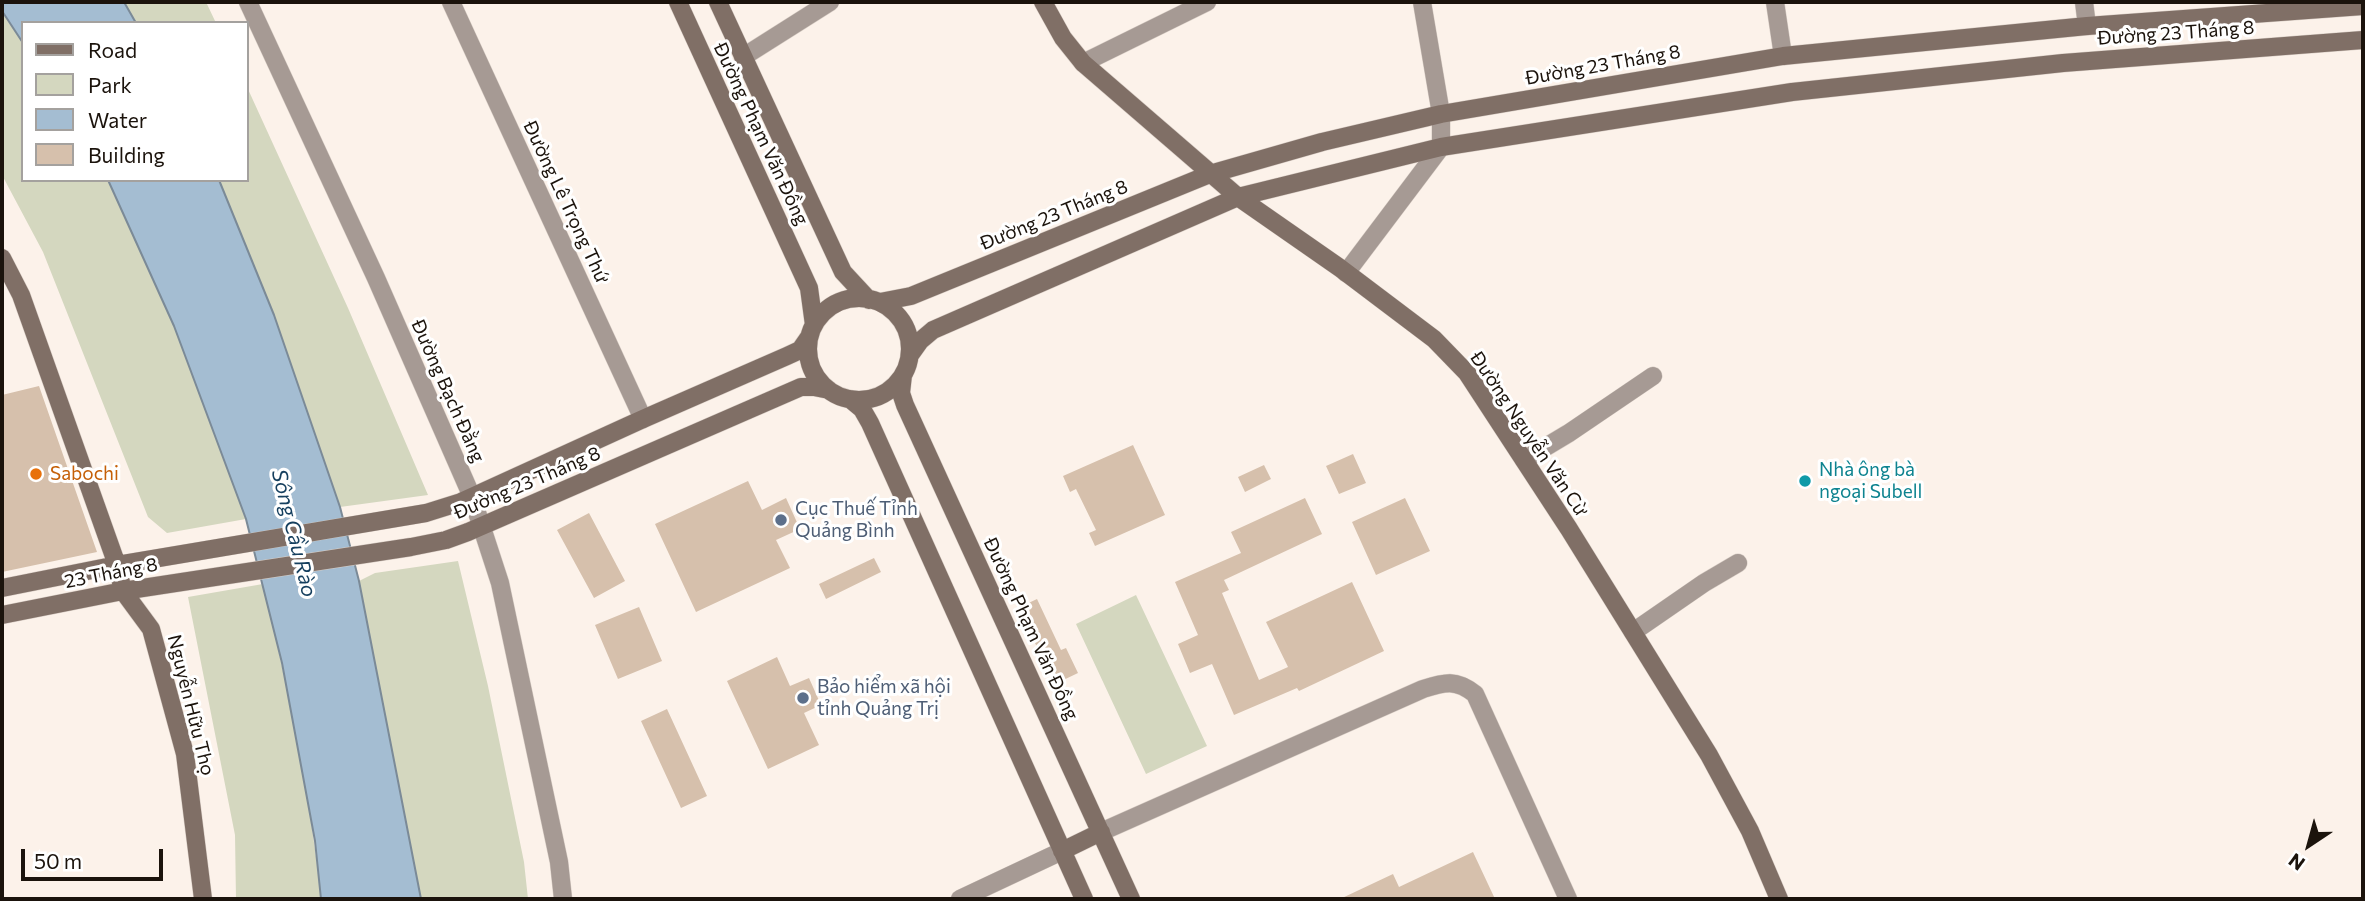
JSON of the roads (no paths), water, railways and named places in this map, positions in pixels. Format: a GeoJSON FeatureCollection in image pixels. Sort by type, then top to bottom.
{"type":"FeatureCollection","features":[{"type":"Feature","properties":{"kind":"street","name":"Đường Bạch Đằng"},"geometry":{"type":"LineString","coordinates":[[248,2],[376,278],[472,497],[500,583],[559,862],[563,899]]}},
{"type":"Feature","properties":{"kind":"street","name":"Đường Lê Trọng Thứ"},"geometry":{"type":"LineString","coordinates":[[451,2],[643,419]]}},
{"type":"Feature","properties":{"kind":"street","name":"Đường Phạm Văn Đồng"},"geometry":{"type":"LineString","coordinates":[[678,2],[809,288],[812,331]]}},
{"type":"Feature","properties":{"kind":"street","name":"Đường Phạm Văn Đồng"},"geometry":{"type":"LineString","coordinates":[[718,2],[843,272],[875,301]]}},
{"type":"Feature","properties":{"kind":"street"},"geometry":{"type":"LineString","coordinates":[[743,57],[830,2]]}},
{"type":"Feature","properties":{"kind":"street","name":"Đường Nguyễn Văn Cừ"},"geometry":{"type":"LineString","coordinates":[[1043,2],[1063,38],[1083,63],[1238,197],[1434,339],[1467,373],[1709,755],[1750,831],[1779,899]]}},
{"type":"Feature","properties":{"kind":"street"},"geometry":{"type":"LineString","coordinates":[[1083,63],[1207,2]]}},
{"type":"Feature","properties":{"kind":"street"},"geometry":{"type":"LineString","coordinates":[[1346,273],[1441,147],[1441,114],[1422,2]]}},
{"type":"Feature","properties":{"kind":"street"},"geometry":{"type":"LineString","coordinates":[[1775,2],[1783,56]]}},
{"type":"Feature","properties":{"kind":"street"},"geometry":{"type":"LineString","coordinates":[[2084,2],[2087,26]]}},
{"type":"Feature","properties":{"kind":"street","name":"Đường 23 Tháng 8"},"geometry":{"type":"LineString","coordinates":[[875,301],[911,296],[1210,174],[1322,142],[1441,114],[1783,56],[2087,26],[2363,6]]}},
{"type":"Feature","properties":{"kind":"street","name":"Đường 23 Tháng 8"},"geometry":{"type":"LineString","coordinates":[[910,355],[920,341],[933,330],[1238,197],[1441,147],[1792,92],[2063,63],[2363,40]]}},
{"type":"Feature","properties":{"kind":"street","name":"Nguyễn Hữu Thọ"},"geometry":{"type":"LineString","coordinates":[[2,258],[21,295],[117,565],[123,590],[151,629],[185,754],[203,899]]}},
{"type":"Feature","properties":{"kind":"street"},"geometry":{"type":"LineString","coordinates":[[850,399],[865,400],[880,396],[892,388],[903,375],[910,355],[908,333],[902,320],[891,309],[861,297],[844,299],[829,307],[812,331],[808,351],[811,368],[829,390],[850,399],[862,409],[870,423],[1084,899]]}},
{"type":"Feature","properties":{"kind":"street","name":"Đường 23 Tháng 8"},"geometry":{"type":"LineString","coordinates":[[223,547],[377,523],[426,513],[472,497],[800,350],[812,331]]}},
{"type":"Feature","properties":{"kind":"street","name":"Đường Phạm Văn Đồng"},"geometry":{"type":"LineString","coordinates":[[903,375],[901,393],[905,405],[1131,899]]}},
{"type":"Feature","properties":{"kind":"street"},"geometry":{"type":"LineString","coordinates":[[1524,460],[1653,376]]}},
{"type":"Feature","properties":{"kind":"street","name":"Đường 23 Tháng 8"},"geometry":{"type":"LineString","coordinates":[[228,574],[446,540],[801,387],[829,390]]}},
{"type":"Feature","properties":{"kind":"street","name":"23 Tháng 8"},"geometry":{"type":"LineString","coordinates":[[2,588],[223,547]]}},
{"type":"Feature","properties":{"kind":"street"},"geometry":{"type":"LineString","coordinates":[[1633,632],[1738,563]]}},
{"type":"Feature","properties":{"kind":"street","name":"23 Tháng 8"},"geometry":{"type":"LineString","coordinates":[[2,615],[123,590],[228,574]]}},
{"type":"Feature","properties":{"kind":"street"},"geometry":{"type":"LineString","coordinates":[[960,899],[1101,832],[1423,689],[1455,682],[1475,694],[1568,899]]}},
{"type":"Feature","properties":{"kind":"water"},"geometry":{"type":"Polygon","coordinates":[[[2,2],[124,2],[135,21],[21,21],[21,40],[2,11],[2,2]]]}},
{"type":"Feature","properties":{"kind":"water","name":"Sông Cầu Rào"},"geometry":{"type":"Polygon","coordinates":[[[109,182],[220,182],[274,315],[340,507],[359,581],[421,899],[321,899],[315,841],[282,663],[246,519],[174,326],[109,182]]]}},
{"type":"Feature","properties":{"kind":"place","name":"Sabochi"},"geometry":{"type":"Point","coordinates":[36,474]}},
{"type":"Feature","properties":{"kind":"place","name":"Nhà ông bà ngoại Subell"},"geometry":{"type":"Point","coordinates":[1805,481]}},
{"type":"Feature","properties":{"kind":"place","name":"Cục Thuế Tỉnh Quảng Bình"},"geometry":{"type":"Point","coordinates":[781,520]}},
{"type":"Feature","properties":{"kind":"place","name":"Bảo hiểm xã hội tỉnh Quảng Trị"},"geometry":{"type":"Point","coordinates":[803,698]}}]}
